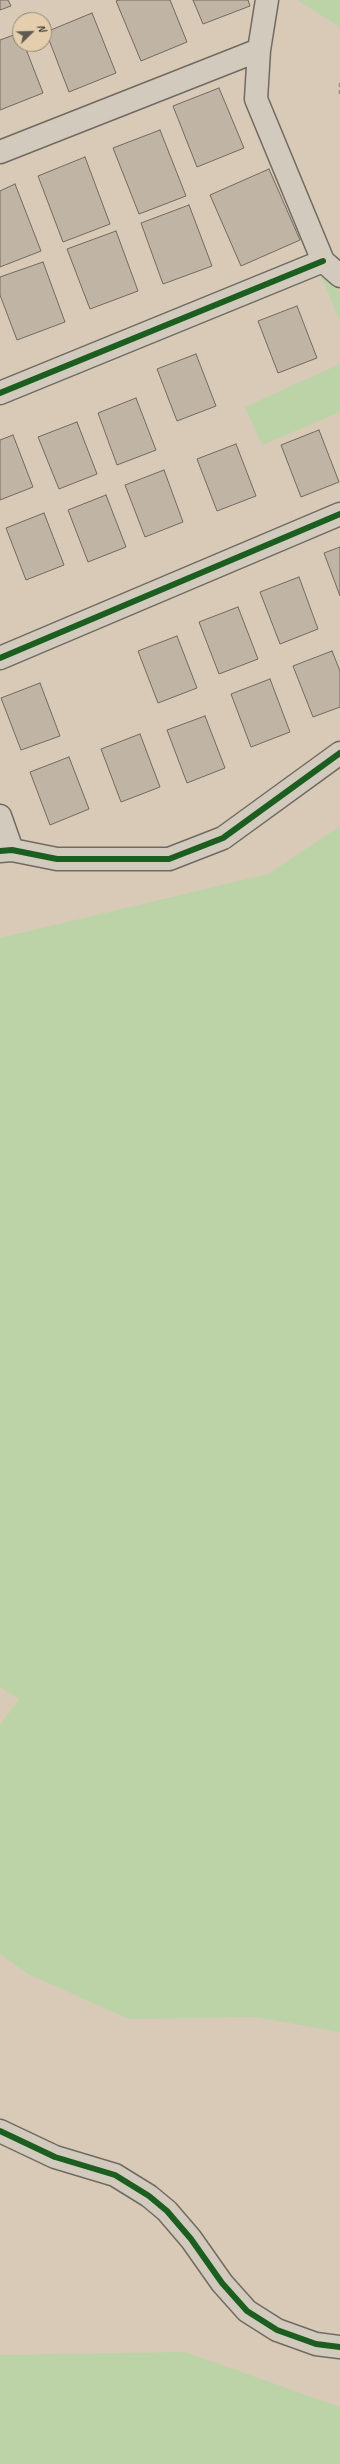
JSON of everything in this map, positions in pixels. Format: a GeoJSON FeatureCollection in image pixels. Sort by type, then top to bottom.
{"type":"FeatureCollection","features":[{"type":"Feature","properties":{"kind":"street"},"geometry":{"type":"LineString","coordinates":[[267,0],[259,50],[256,99],[323,261],[340,276]]}},
{"type":"Feature","properties":{"kind":"street"},"geometry":{"type":"LineString","coordinates":[[0,152],[259,50]]}},
{"type":"Feature","properties":{"kind":"street"},"geometry":{"type":"LineString","coordinates":[[0,393],[323,261]]}},
{"type":"Feature","properties":{"kind":"street"},"geometry":{"type":"LineString","coordinates":[[0,658],[340,514]]}},
{"type":"Feature","properties":{"kind":"street"},"geometry":{"type":"LineString","coordinates":[[0,816],[6,851],[57,859],[169,859],[223,838],[340,753]]}},
{"type":"Feature","properties":{"kind":"street"},"geometry":{"type":"LineString","coordinates":[[0,2131],[55,2157],[115,2175],[149,2196],[167,2211],[191,2239],[222,2283],[247,2311],[277,2330],[316,2344],[340,2347]]}},
{"type":"Feature","properties":{"kind":"path"},"geometry":{"type":"LineString","coordinates":[[340,83],[340,96]]}},
{"type":"Feature","properties":{"kind":"green space"},"geometry":{"type":"Polygon","coordinates":[[[297,0],[340,0],[340,27],[297,0]]]}},
{"type":"Feature","properties":{"kind":"green space"},"geometry":{"type":"Polygon","coordinates":[[[321,276],[340,292],[340,321],[321,276]]]}},
{"type":"Feature","properties":{"kind":"green space"},"geometry":{"type":"Polygon","coordinates":[[[340,364],[340,412],[262,445],[245,407],[340,364]]]}},
{"type":"Feature","properties":{"kind":"green space"},"geometry":{"type":"Polygon","coordinates":[[[340,826],[340,2032],[254,2017],[129,2019],[28,1974],[0,1954],[0,1725],[19,1699],[0,1687],[0,938],[268,874],[340,826]]]}},
{"type":"Feature","properties":{"kind":"green space"},"geometry":{"type":"Polygon","coordinates":[[[185,2352],[340,2407],[340,2464],[0,2464],[0,2355],[185,2352]]]}},
{"type":"Feature","properties":{"kind":"building"},"geometry":{"type":"Polygon","coordinates":[[[0,0],[8,0],[11,6],[0,10],[0,0]]]}},
{"type":"Feature","properties":{"kind":"building"},"geometry":{"type":"Polygon","coordinates":[[[170,0],[187,42],[141,61],[116,1],[170,0]]]}},
{"type":"Feature","properties":{"kind":"building"},"geometry":{"type":"Polygon","coordinates":[[[193,0],[248,0],[250,6],[203,24],[193,0]]]}},
{"type":"Feature","properties":{"kind":"building"},"geometry":{"type":"Polygon","coordinates":[[[92,13],[116,73],[69,92],[52,48],[52,30],[92,13]]]}},
{"type":"Feature","properties":{"kind":"building"},"geometry":{"type":"Polygon","coordinates":[[[12,36],[12,52],[27,52],[43,93],[0,110],[0,40],[12,36]]]}},
{"type":"Feature","properties":{"kind":"building"},"geometry":{"type":"Polygon","coordinates":[[[219,88],[244,148],[197,167],[173,106],[219,88]]]}},
{"type":"Feature","properties":{"kind":"building"},"geometry":{"type":"Polygon","coordinates":[[[160,130],[186,196],[139,214],[113,148],[160,130]]]}},
{"type":"Feature","properties":{"kind":"building"},"geometry":{"type":"Polygon","coordinates":[[[85,157],[110,224],[63,242],[38,176],[85,157]]]}},
{"type":"Feature","properties":{"kind":"building"},"geometry":{"type":"Polygon","coordinates":[[[269,169],[300,240],[241,266],[210,195],[269,169]]]}},
{"type":"Feature","properties":{"kind":"building"},"geometry":{"type":"Polygon","coordinates":[[[15,184],[41,251],[0,267],[0,191],[15,184]]]}},
{"type":"Feature","properties":{"kind":"building"},"geometry":{"type":"Polygon","coordinates":[[[189,205],[212,266],[163,284],[141,223],[189,205]]]}},
{"type":"Feature","properties":{"kind":"building"},"geometry":{"type":"Polygon","coordinates":[[[116,231],[138,291],[90,309],[67,249],[116,231]]]}},
{"type":"Feature","properties":{"kind":"building"},"geometry":{"type":"Polygon","coordinates":[[[43,262],[65,322],[17,340],[0,295],[0,277],[43,262]]]}},
{"type":"Feature","properties":{"kind":"building"},"geometry":{"type":"Polygon","coordinates":[[[297,306],[317,358],[278,373],[258,321],[297,306]]]}},
{"type":"Feature","properties":{"kind":"building"},"geometry":{"type":"Polygon","coordinates":[[[196,354],[216,406],[177,421],[157,369],[196,354]]]}},
{"type":"Feature","properties":{"kind":"building"},"geometry":{"type":"Polygon","coordinates":[[[136,398],[156,450],[117,465],[98,413],[136,398]]]}},
{"type":"Feature","properties":{"kind":"building"},"geometry":{"type":"Polygon","coordinates":[[[77,422],[97,474],[59,489],[38,437],[77,422]]]}},
{"type":"Feature","properties":{"kind":"building"},"geometry":{"type":"Polygon","coordinates":[[[319,430],[339,482],[301,497],[281,445],[319,430]]]}},
{"type":"Feature","properties":{"kind":"building"},"geometry":{"type":"Polygon","coordinates":[[[13,435],[33,487],[0,500],[0,440],[13,435]]]}},
{"type":"Feature","properties":{"kind":"building"},"geometry":{"type":"Polygon","coordinates":[[[236,444],[256,496],[217,511],[197,459],[236,444]]]}},
{"type":"Feature","properties":{"kind":"building"},"geometry":{"type":"Polygon","coordinates":[[[164,470],[183,522],[145,537],[125,485],[164,470]]]}},
{"type":"Feature","properties":{"kind":"building"},"geometry":{"type":"Polygon","coordinates":[[[106,495],[126,547],[88,562],[68,510],[106,495]]]}},
{"type":"Feature","properties":{"kind":"building"},"geometry":{"type":"Polygon","coordinates":[[[44,513],[64,565],[26,580],[6,528],[44,513]]]}},
{"type":"Feature","properties":{"kind":"building"},"geometry":{"type":"Polygon","coordinates":[[[340,547],[340,596],[324,553],[340,547]]]}},
{"type":"Feature","properties":{"kind":"building"},"geometry":{"type":"Polygon","coordinates":[[[299,577],[318,629],[280,644],[260,592],[299,577]]]}},
{"type":"Feature","properties":{"kind":"building"},"geometry":{"type":"Polygon","coordinates":[[[238,607],[258,659],[219,674],[199,622],[238,607]]]}},
{"type":"Feature","properties":{"kind":"building"},"geometry":{"type":"Polygon","coordinates":[[[177,636],[197,688],[158,703],[138,651],[177,636]]]}},
{"type":"Feature","properties":{"kind":"building"},"geometry":{"type":"Polygon","coordinates":[[[332,651],[340,671],[340,707],[313,717],[293,666],[332,651]]]}},
{"type":"Feature","properties":{"kind":"building"},"geometry":{"type":"Polygon","coordinates":[[[270,679],[290,732],[251,747],[231,694],[270,679]]]}},
{"type":"Feature","properties":{"kind":"building"},"geometry":{"type":"Polygon","coordinates":[[[40,683],[60,736],[21,750],[1,698],[40,683]]]}},
{"type":"Feature","properties":{"kind":"building"},"geometry":{"type":"Polygon","coordinates":[[[205,716],[225,768],[187,783],[167,730],[205,716]]]}},
{"type":"Feature","properties":{"kind":"building"},"geometry":{"type":"Polygon","coordinates":[[[140,734],[160,787],[121,802],[101,749],[140,734]]]}},
{"type":"Feature","properties":{"kind":"building"},"geometry":{"type":"Polygon","coordinates":[[[69,757],[89,809],[50,825],[30,772],[69,757]]]}},
{"type":"Feature","properties":{"kind":"cycle path"},"geometry":{"type":"LineString","coordinates":[[0,393],[323,261]]}},
{"type":"Feature","properties":{"kind":"cycle path"},"geometry":{"type":"LineString","coordinates":[[0,658],[340,514]]}},
{"type":"Feature","properties":{"kind":"cycle path"},"geometry":{"type":"LineString","coordinates":[[0,851],[12,850],[57,859],[169,859],[223,838],[340,753]]}},
{"type":"Feature","properties":{"kind":"cycle path"},"geometry":{"type":"LineString","coordinates":[[0,2131],[55,2157],[115,2175],[149,2196],[167,2211],[191,2239],[222,2283],[247,2311],[277,2330],[316,2344],[340,2347]]}}]}
